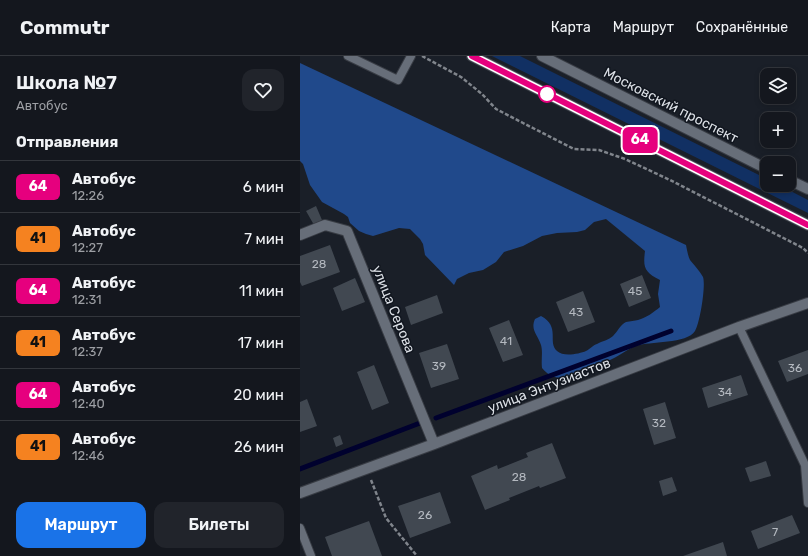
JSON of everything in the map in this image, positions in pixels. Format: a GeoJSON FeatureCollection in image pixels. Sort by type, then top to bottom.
{"type":"FeatureCollection","features":[{"type":"Feature","properties":{"kind":"street"},"geometry":{"type":"LineString","coordinates":[[472,56],[808,225]]}},
{"type":"Feature","properties":{"kind":"street","name":"Московский проспект"},"geometry":{"type":"LineString","coordinates":[[542,56],[760,165]]}},
{"type":"Feature","properties":{"kind":"street"},"geometry":{"type":"LineString","coordinates":[[796,184],[808,190]]}},
{"type":"Feature","properties":{"kind":"street","name":"улица Серова"},"geometry":{"type":"LineString","coordinates":[[300,235],[325,224],[347,231],[434,444]]}},
{"type":"Feature","properties":{"kind":"street","name":"улица Энтузиастов"},"geometry":{"type":"LineString","coordinates":[[300,493],[434,444],[739,327],[808,303]]}},
{"type":"Feature","properties":{"kind":"lane"},"geometry":{"type":"LineString","coordinates":[[348,56],[398,80],[411,56]]}},
{"type":"Feature","properties":{"kind":"lane"},"geometry":{"type":"LineString","coordinates":[[739,327],[806,464],[808,503]]}},
{"type":"Feature","properties":{"kind":"lane"},"geometry":{"type":"LineString","coordinates":[[300,528],[311,556]]}},
{"type":"Feature","properties":{"kind":"path"},"geometry":{"type":"LineString","coordinates":[[422,56],[461,77],[482,94],[496,109],[574,149],[599,150],[625,159],[670,180],[803,248],[808,253]]}},
{"type":"Feature","properties":{"kind":"path"},"geometry":{"type":"LineString","coordinates":[[366,468],[386,518],[417,556]]}},
{"type":"Feature","properties":{"kind":"shaded area"},"geometry":{"type":"Polygon","coordinates":[[[492,56],[520,56],[760,176],[760,189],[492,56]]]}},
{"type":"Feature","properties":{"kind":"shaded area"},"geometry":{"type":"Polygon","coordinates":[[[300,63],[686,245],[690,260],[703,277],[704,281],[701,313],[695,331],[691,335],[676,340],[635,346],[615,358],[561,378],[547,373],[542,368],[542,348],[533,326],[535,319],[541,316],[547,320],[551,325],[554,347],[560,353],[571,354],[586,351],[594,345],[610,339],[624,323],[644,318],[660,307],[658,294],[660,280],[648,272],[644,261],[645,251],[606,219],[594,222],[585,230],[542,236],[523,246],[504,252],[496,262],[483,270],[469,273],[457,279],[454,285],[425,255],[423,244],[410,229],[399,228],[373,236],[359,231],[350,223],[348,217],[322,202],[310,185],[303,164],[300,161],[300,63]]]}},
{"type":"Feature","properties":{"kind":"shaded area"},"geometry":{"type":"Polygon","coordinates":[[[766,192],[793,192],[808,200],[808,213],[766,192]]]}},
{"type":"Feature","properties":{"kind":"building"},"geometry":{"type":"Polygon","coordinates":[[[316,206],[322,220],[314,225],[306,211],[316,206]]]}},
{"type":"Feature","properties":{"kind":"building"},"geometry":{"type":"Polygon","coordinates":[[[330,245],[340,272],[302,286],[300,282],[300,256],[330,245]]]}},
{"type":"Feature","properties":{"kind":"building"},"geometry":{"type":"Polygon","coordinates":[[[642,275],[651,298],[629,307],[620,284],[642,275]]]}},
{"type":"Feature","properties":{"kind":"building"},"geometry":{"type":"Polygon","coordinates":[[[355,278],[365,302],[342,311],[333,288],[355,278]]]}},
{"type":"Feature","properties":{"kind":"building"},"geometry":{"type":"Polygon","coordinates":[[[583,291],[595,322],[568,332],[556,302],[583,291]]]}},
{"type":"Feature","properties":{"kind":"building"},"geometry":{"type":"Polygon","coordinates":[[[437,295],[443,313],[411,325],[405,307],[437,295]]]}},
{"type":"Feature","properties":{"kind":"building"},"geometry":{"type":"Polygon","coordinates":[[[509,320],[523,355],[503,362],[489,328],[509,320]]]}},
{"type":"Feature","properties":{"kind":"building"},"geometry":{"type":"Polygon","coordinates":[[[447,344],[459,379],[431,388],[419,353],[447,344]]]}},
{"type":"Feature","properties":{"kind":"building"},"geometry":{"type":"Polygon","coordinates":[[[808,350],[808,374],[787,382],[778,361],[808,350]]]}},
{"type":"Feature","properties":{"kind":"building"},"geometry":{"type":"Polygon","coordinates":[[[374,365],[389,403],[372,410],[357,372],[374,365]]]}},
{"type":"Feature","properties":{"kind":"building"},"geometry":{"type":"Polygon","coordinates":[[[741,375],[748,395],[708,408],[702,388],[741,375]]]}},
{"type":"Feature","properties":{"kind":"building"},"geometry":{"type":"Polygon","coordinates":[[[307,399],[317,426],[300,432],[300,402],[307,399]]]}},
{"type":"Feature","properties":{"kind":"building"},"geometry":{"type":"Polygon","coordinates":[[[665,402],[676,438],[654,445],[643,409],[665,402]]]}},
{"type":"Feature","properties":{"kind":"building"},"geometry":{"type":"Polygon","coordinates":[[[340,435],[343,444],[336,447],[333,438],[340,435]]]}},
{"type":"Feature","properties":{"kind":"building"},"geometry":{"type":"Polygon","coordinates":[[[552,443],[566,478],[540,488],[539,486],[509,498],[510,500],[485,510],[471,476],[497,465],[498,469],[528,457],[526,453],[552,443]]]}},
{"type":"Feature","properties":{"kind":"building"},"geometry":{"type":"Polygon","coordinates":[[[766,461],[771,476],[750,482],[745,468],[766,461]]]}},
{"type":"Feature","properties":{"kind":"building"},"geometry":{"type":"Polygon","coordinates":[[[672,477],[677,491],[663,496],[659,481],[672,477]]]}},
{"type":"Feature","properties":{"kind":"building"},"geometry":{"type":"Polygon","coordinates":[[[440,492],[451,523],[410,538],[398,506],[440,492]]]}},
{"type":"Feature","properties":{"kind":"building"},"geometry":{"type":"Polygon","coordinates":[[[792,515],[800,533],[758,549],[751,531],[792,515]]]}},
{"type":"Feature","properties":{"kind":"building"},"geometry":{"type":"Polygon","coordinates":[[[369,521],[382,556],[332,556],[325,537],[369,521]]]}},
{"type":"Feature","properties":{"kind":"building"},"geometry":{"type":"Polygon","coordinates":[[[723,542],[727,556],[683,556],[723,542]]]}},
{"type":"Feature","properties":{"kind":"waterway"},"geometry":{"type":"LineString","coordinates":[[436,418],[671,331]]}},
{"type":"Feature","properties":{"kind":"waterway"},"geometry":{"type":"LineString","coordinates":[[300,469],[420,423]]}},
{"type":"Feature","properties":{"kind":"bus line","name":"64"},"geometry":{"type":"LineString","coordinates":[[472,56],[808,225]]}}]}
